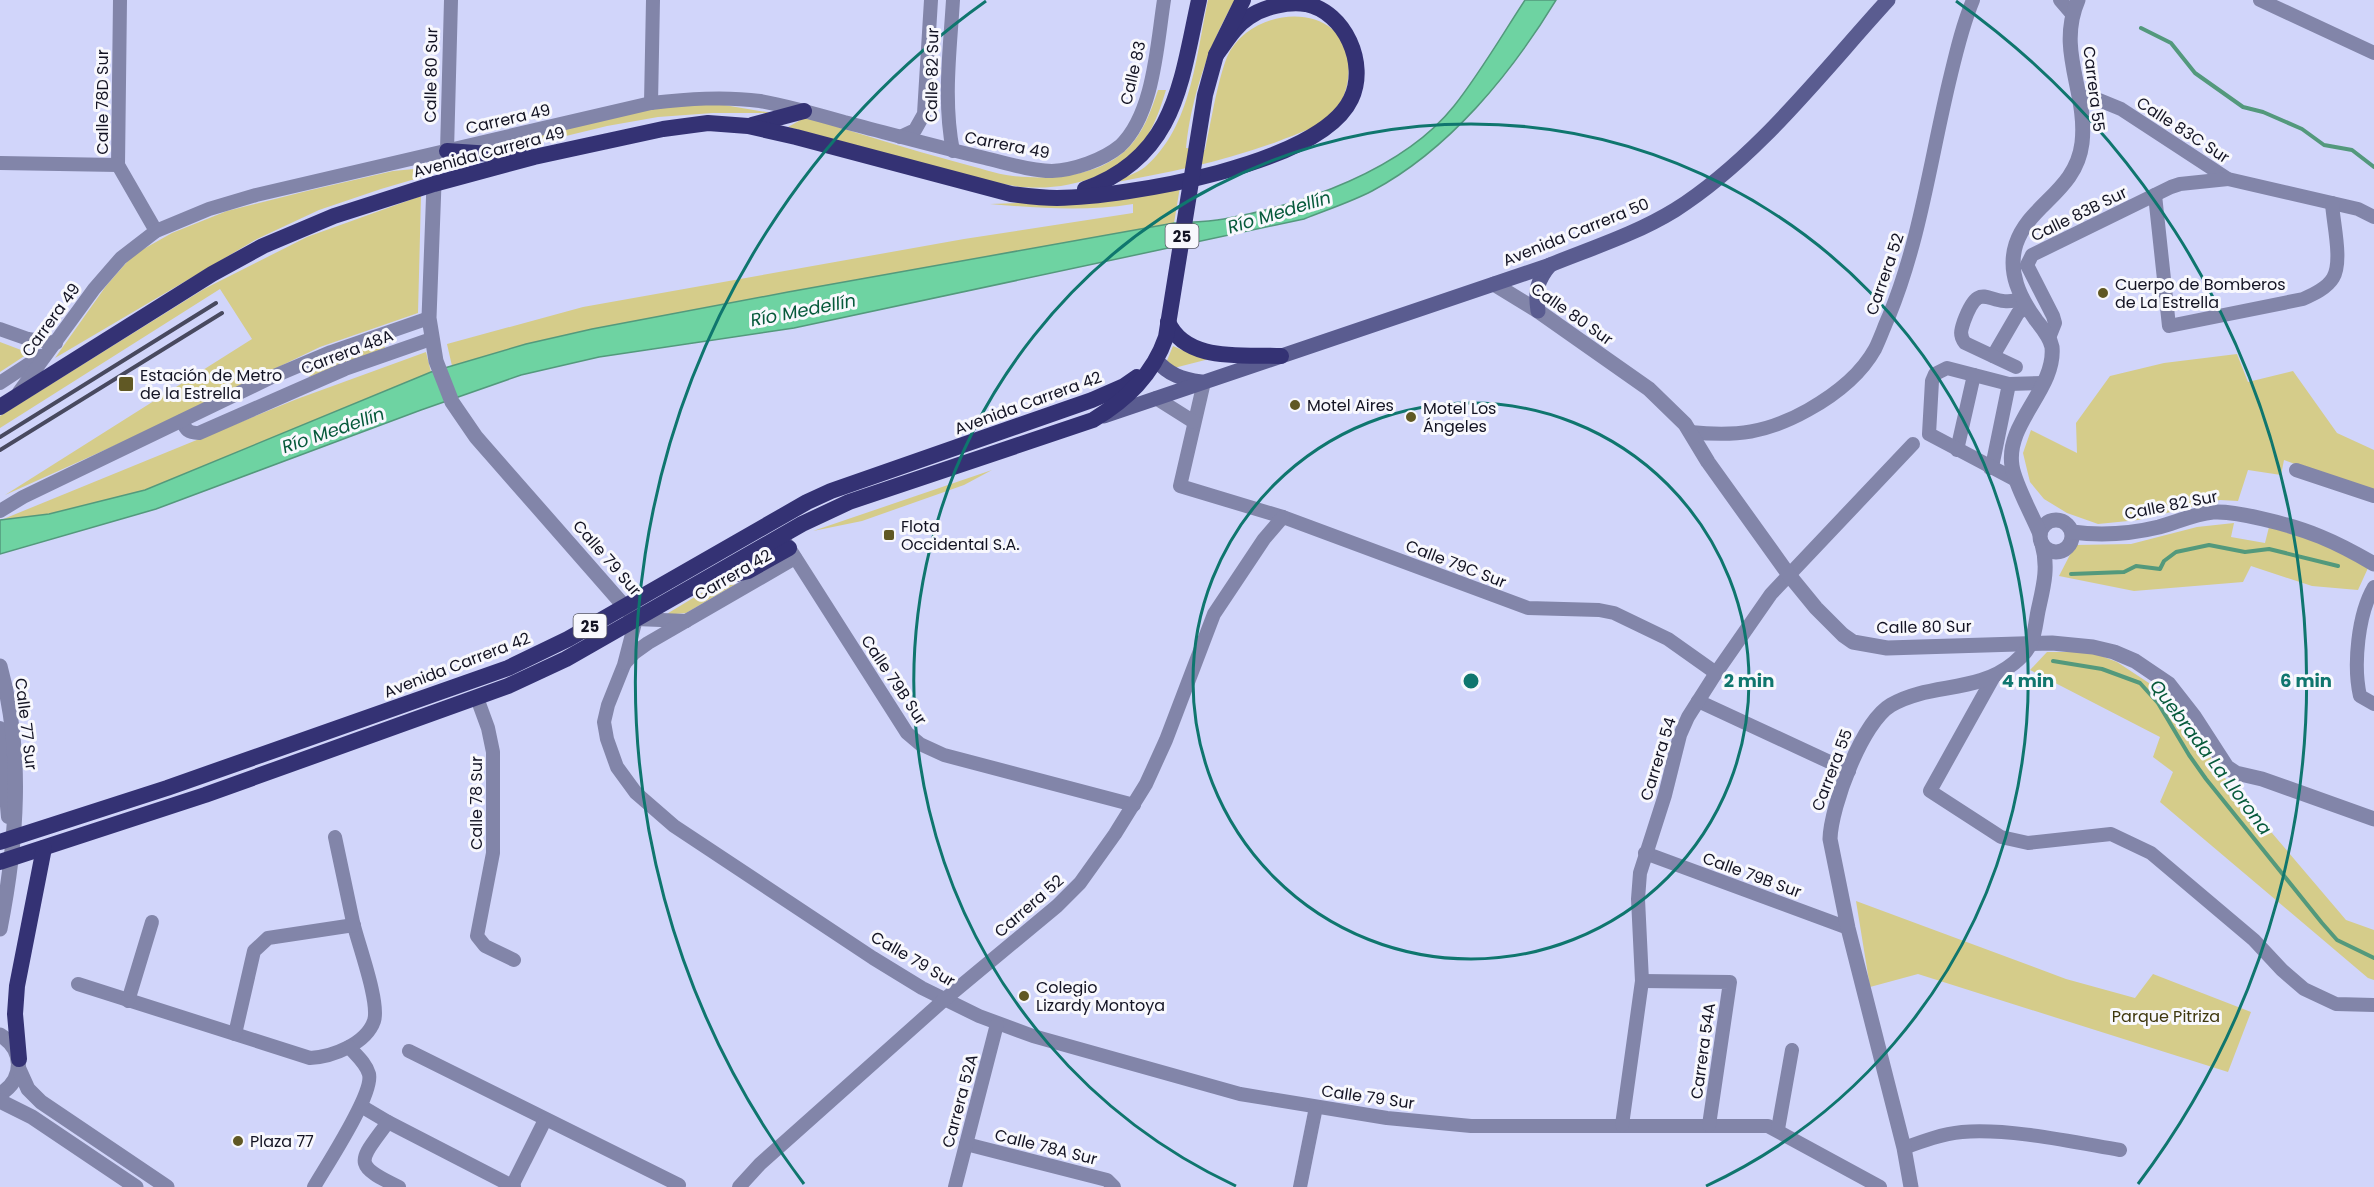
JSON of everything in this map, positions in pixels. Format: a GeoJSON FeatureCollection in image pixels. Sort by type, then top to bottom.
{"type":"FeatureCollection","features":[{"type":"Feature","properties":{"kind":"highway"},"geometry":{"type":"LineString","coordinates":[[1031,197],[1077,192],[1104,182],[1127,169],[1146,151],[1160,132],[1175,103],[1199,0]]}},
{"type":"Feature","properties":{"kind":"highway","name":"25"},"geometry":{"type":"LineString","coordinates":[[1156,360],[1166,337],[1195,149],[1216,55],[1243,0]]}},
{"type":"Feature","properties":{"kind":"highway"},"geometry":{"type":"LineString","coordinates":[[1031,197],[1073,197],[1176,183],[1209,176],[1301,142],[1325,129],[1341,116],[1352,99],[1356,66],[1353,49],[1336,22],[1320,10],[1306,4],[1291,3],[1268,7],[1248,17],[1236,28],[1216,55]]}},
{"type":"Feature","properties":{"kind":"highway"},"geometry":{"type":"LineString","coordinates":[[748,126],[804,111]]}},
{"type":"Feature","properties":{"kind":"highway","name":"Avenida Carrera 49"},"geometry":{"type":"LineString","coordinates":[[0,407],[212,274],[263,246],[334,216],[434,184],[534,157],[684,125],[708,123],[748,126],[796,136],[1031,197]]}},
{"type":"Feature","properties":{"kind":"highway"},"geometry":{"type":"LineString","coordinates":[[447,151],[534,157]]}},
{"type":"Feature","properties":{"kind":"highway"},"geometry":{"type":"LineString","coordinates":[[1168,322],[1179,340],[1201,350],[1281,356]]}},
{"type":"Feature","properties":{"kind":"highway","name":"Avenida Carrera 42"},"geometry":{"type":"LineString","coordinates":[[0,862],[205,795],[477,698],[535,674],[760,548],[788,547],[849,502],[1093,420],[1126,398],[1156,360]]}},
{"type":"Feature","properties":{"kind":"highway","name":"Avenida Carrera 42"},"geometry":{"type":"LineString","coordinates":[[4,841],[168,788],[484,677],[558,644],[785,513],[823,495],[1092,400],[1124,386],[1156,360]]}},
{"type":"Feature","properties":{"kind":"highway"},"geometry":{"type":"LineString","coordinates":[[695,585],[748,571],[788,547]]}},
{"type":"Feature","properties":{"kind":"highway"},"geometry":{"type":"LineString","coordinates":[[697,563],[760,548]]}},
{"type":"Feature","properties":{"kind":"highway"},"geometry":{"type":"LineString","coordinates":[[19,1064],[15,1014],[16,986],[44,848]]}},
{"type":"Feature","properties":{"kind":"main road","name":"Avenida Carrera 50"},"geometry":{"type":"LineString","coordinates":[[1093,420],[1550,265],[1639,229],[1675,210],[1707,187],[1776,123],[1888,0]]}},
{"type":"Feature","properties":{"kind":"main road"},"geometry":{"type":"LineString","coordinates":[[1538,310],[1536,296],[1538,284],[1550,265]]}},
{"type":"Feature","properties":{"kind":"main road"},"geometry":{"type":"LineString","coordinates":[[1156,360],[1175,376],[1204,382]]}},
{"type":"Feature","properties":{"kind":"street","name":"Calle 78D Sur"},"geometry":{"type":"LineString","coordinates":[[120,0],[118,165],[156,231]]}},
{"type":"Feature","properties":{"kind":"street","name":"Calle 80 Sur"},"geometry":{"type":"LineString","coordinates":[[447,151],[451,0]]}},
{"type":"Feature","properties":{"kind":"street"},"geometry":{"type":"LineString","coordinates":[[651,102],[652,0]]}},
{"type":"Feature","properties":{"kind":"street","name":"Calle 82 Sur"},"geometry":{"type":"LineString","coordinates":[[900,137],[915,130],[924,114],[931,0]]}},
{"type":"Feature","properties":{"kind":"street","name":"Calle 82 Sur"},"geometry":{"type":"LineString","coordinates":[[953,0],[948,127],[953,151]]}},
{"type":"Feature","properties":{"kind":"street","name":"Calle 83"},"geometry":{"type":"LineString","coordinates":[[1086,164],[1119,147],[1131,133],[1140,116],[1153,71],[1164,0]]}},
{"type":"Feature","properties":{"kind":"street","name":"Carrera 52"},"geometry":{"type":"LineString","coordinates":[[1690,432],[1734,435],[1754,432],[1799,415],[1833,396],[1875,350],[1904,280],[1963,26],[1973,0]]}},
{"type":"Feature","properties":{"kind":"street"},"geometry":{"type":"LineString","coordinates":[[2060,0],[2075,7]]}},
{"type":"Feature","properties":{"kind":"street"},"geometry":{"type":"LineString","coordinates":[[2260,0],[2374,53]]}},
{"type":"Feature","properties":{"kind":"street","name":"Carrera 55"},"geometry":{"type":"LineString","coordinates":[[2049,338],[2024,303],[2014,265],[2016,245],[2022,231],[2058,193],[2076,167],[2083,141],[2079,96],[2069,46],[2075,7]]}},
{"type":"Feature","properties":{"kind":"street","name":"Calle 83C Sur"},"geometry":{"type":"LineString","coordinates":[[2079,96],[2099,100],[2121,109],[2228,179],[2358,208],[2374,217]]}},
{"type":"Feature","properties":{"kind":"street","name":"Carrera 49"},"geometry":{"type":"LineString","coordinates":[[16,397],[94,289],[121,258],[156,231],[209,209],[256,195],[651,102],[725,98],[758,101],[1033,169],[1052,171],[1086,164]]}},
{"type":"Feature","properties":{"kind":"street"},"geometry":{"type":"LineString","coordinates":[[0,163],[118,165]]}},
{"type":"Feature","properties":{"kind":"street","name":"Calle 83B Sur"},"geometry":{"type":"LineString","coordinates":[[2049,338],[2055,324],[2027,265],[2032,255],[2180,184],[2228,179]]}},
{"type":"Feature","properties":{"kind":"street","name":"Calle 79 Sur"},"geometry":{"type":"LineString","coordinates":[[434,184],[429,318],[436,361],[452,402],[463,420],[636,619],[624,665],[608,705],[604,722],[607,739],[617,767],[636,794],[674,826],[890,969],[997,1024],[1034,1036],[1240,1094],[1450,1125],[1757,1125],[1778,1130],[1880,1187]]}},
{"type":"Feature","properties":{"kind":"street"},"geometry":{"type":"LineString","coordinates":[[2155,195],[2169,326],[2303,299],[2322,290],[2333,279],[2338,266],[2332,203]]}},
{"type":"Feature","properties":{"kind":"street","name":"Calle 80 Sur"},"geometry":{"type":"LineString","coordinates":[[1494,284],[1538,310],[1589,352],[1649,389],[1685,424],[1708,462],[1790,575],[1816,608],[1853,642],[1887,648],[2031,642],[2093,647],[2114,652],[2135,661],[2169,684],[2183,700],[2227,767],[2236,773],[2262,779],[2374,819]]}},
{"type":"Feature","properties":{"kind":"street"},"geometry":{"type":"LineString","coordinates":[[2016,367],[1965,343],[1960,331],[1970,304],[1976,297],[1985,296],[1997,302],[2024,303]]}},
{"type":"Feature","properties":{"kind":"street"},"geometry":{"type":"LineString","coordinates":[[1992,356],[2024,303]]}},
{"type":"Feature","properties":{"kind":"street","name":"Carrera 48A"},"geometry":{"type":"LineString","coordinates":[[0,511],[23,497],[293,368],[429,318]]}},
{"type":"Feature","properties":{"kind":"street"},"geometry":{"type":"LineString","coordinates":[[0,329],[28,339],[56,343]]}},
{"type":"Feature","properties":{"kind":"street"},"geometry":{"type":"LineString","coordinates":[[386,333],[391,340],[392,352]]}},
{"type":"Feature","properties":{"kind":"street"},"geometry":{"type":"LineString","coordinates":[[2046,572],[2041,539],[2012,466],[2014,441],[2043,383],[2050,362],[2052,349],[2049,338]]}},
{"type":"Feature","properties":{"kind":"street","name":"Carrera 48A"},"geometry":{"type":"LineString","coordinates":[[182,421],[186,430],[199,433],[296,389],[431,339]]}},
{"type":"Feature","properties":{"kind":"street"},"geometry":{"type":"LineString","coordinates":[[0,383],[29,365],[56,343]]}},
{"type":"Feature","properties":{"kind":"street"},"geometry":{"type":"LineString","coordinates":[[2016,480],[1929,434],[1932,381],[1935,374],[1947,368],[2010,384],[2043,383]]}},
{"type":"Feature","properties":{"kind":"street"},"geometry":{"type":"LineString","coordinates":[[1957,450],[1974,375]]}},
{"type":"Feature","properties":{"kind":"street"},"geometry":{"type":"LineString","coordinates":[[1156,398],[1194,422],[1204,382]]}},
{"type":"Feature","properties":{"kind":"street"},"geometry":{"type":"LineString","coordinates":[[1990,468],[1994,462],[2010,384]]}},
{"type":"Feature","properties":{"kind":"street","name":"Calle 79C Sur"},"geometry":{"type":"LineString","coordinates":[[1194,422],[1180,486],[1283,517],[1528,608],[1599,610],[1614,613],[1668,639],[1716,673]]}},
{"type":"Feature","properties":{"kind":"street","name":"Carrera 54"},"geometry":{"type":"LineString","coordinates":[[1622,1125],[1642,981],[1638,899],[1640,873],[1665,795],[1680,735],[1716,673],[1771,594],[1912,444]]}},
{"type":"Feature","properties":{"kind":"street"},"geometry":{"type":"LineString","coordinates":[[2296,470],[2374,496]]}},
{"type":"Feature","properties":{"kind":"street"},"geometry":{"type":"LineString","coordinates":[[2026,501],[2067,523],[2072,532],[2072,542],[2046,572],[2031,642]]}},
{"type":"Feature","properties":{"kind":"street","name":"Calle 82 Sur"},"geometry":{"type":"LineString","coordinates":[[2072,532],[2127,533],[2162,526],[2193,516],[2229,512],[2308,530],[2336,542],[2374,564]]}},
{"type":"Feature","properties":{"kind":"street","name":"Carrera 52"},"geometry":{"type":"LineString","coordinates":[[740,1187],[760,1164],[945,999],[1058,906],[1080,883],[1134,805],[1166,740],[1214,614],[1264,539],[1283,517]]}},
{"type":"Feature","properties":{"kind":"street"},"geometry":{"type":"LineString","coordinates":[[2041,539],[2045,524],[2057,519]]}},
{"type":"Feature","properties":{"kind":"street"},"geometry":{"type":"LineString","coordinates":[[2041,539],[2051,551],[2065,550]]}},
{"type":"Feature","properties":{"kind":"street","name":"Carrera 42"},"geometry":{"type":"LineString","coordinates":[[624,665],[640,648],[687,621],[788,547]]}},
{"type":"Feature","properties":{"kind":"street","name":"Calle 79B Sur"},"geometry":{"type":"LineString","coordinates":[[788,547],[907,733],[920,744],[944,755],[1134,805]]}},
{"type":"Feature","properties":{"kind":"street"},"geometry":{"type":"LineString","coordinates":[[2374,587],[2367,598],[2360,633],[2358,687],[2360,696],[2374,704]]}},
{"type":"Feature","properties":{"kind":"street","name":"Carrera 42"},"geometry":{"type":"LineString","coordinates":[[636,619],[687,621]]}},
{"type":"Feature","properties":{"kind":"street","name":"Carrera 55"},"geometry":{"type":"LineString","coordinates":[[1911,1187],[1904,1148],[1848,927],[1830,838],[1834,810],[1867,729],[1889,706],[1925,692],[1974,684],[1993,678],[2020,657],[2031,642]]}},
{"type":"Feature","properties":{"kind":"street","name":"Calle 77 Sur"},"geometry":{"type":"LineString","coordinates":[[0,666],[9,700],[15,779],[14,846],[0,929]]}},
{"type":"Feature","properties":{"kind":"street"},"geometry":{"type":"LineString","coordinates":[[1993,678],[1930,791],[2001,837],[2028,843],[2111,834],[2151,853],[2254,940],[2304,989],[2336,1004],[2374,1005]]}},
{"type":"Feature","properties":{"kind":"street","name":"Calle 78 Sur"},"geometry":{"type":"LineString","coordinates":[[477,698],[488,728],[493,752],[493,853],[477,936],[485,946],[514,960]]}},
{"type":"Feature","properties":{"kind":"street"},"geometry":{"type":"LineString","coordinates":[[1698,701],[1849,771]]}},
{"type":"Feature","properties":{"kind":"street","name":"Calle 77 Sur"},"geometry":{"type":"LineString","coordinates":[[0,728],[7,790],[4,841]]}},
{"type":"Feature","properties":{"kind":"street"},"geometry":{"type":"LineString","coordinates":[[78,984],[309,1058],[332,1055],[349,1047],[370,1029],[375,1019],[372,996],[335,837]]}},
{"type":"Feature","properties":{"kind":"street","name":"Calle 79B Sur"},"geometry":{"type":"LineString","coordinates":[[1645,853],[1848,927]]}},
{"type":"Feature","properties":{"kind":"street"},"geometry":{"type":"LineString","coordinates":[[128,1001],[153,922]]}},
{"type":"Feature","properties":{"kind":"street"},"geometry":{"type":"LineString","coordinates":[[235,1034],[254,951],[259,944],[268,938],[354,925]]}},
{"type":"Feature","properties":{"kind":"street","name":"Carrera 54A"},"geometry":{"type":"LineString","coordinates":[[1642,981],[1730,981],[1709,1125]]}},
{"type":"Feature","properties":{"kind":"street","name":"Carrera 52A"},"geometry":{"type":"LineString","coordinates":[[955,1187],[997,1024]]}},
{"type":"Feature","properties":{"kind":"street"},"geometry":{"type":"LineString","coordinates":[[0,1034],[9,1041],[28,1089],[41,1102],[167,1187]]}},
{"type":"Feature","properties":{"kind":"street"},"geometry":{"type":"LineString","coordinates":[[314,1187],[361,1106],[369,1086],[369,1075],[365,1064],[349,1047]]}},
{"type":"Feature","properties":{"kind":"street"},"geometry":{"type":"LineString","coordinates":[[1778,1130],[1792,1050]]}},
{"type":"Feature","properties":{"kind":"street"},"geometry":{"type":"LineString","coordinates":[[410,1051],[679,1185]]}},
{"type":"Feature","properties":{"kind":"street"},"geometry":{"type":"LineString","coordinates":[[0,1094],[10,1088],[19,1064]]}},
{"type":"Feature","properties":{"kind":"street"},"geometry":{"type":"LineString","coordinates":[[0,1101],[32,1117],[136,1187]]}},
{"type":"Feature","properties":{"kind":"street"},"geometry":{"type":"LineString","coordinates":[[361,1106],[513,1186],[545,1120]]}},
{"type":"Feature","properties":{"kind":"street"},"geometry":{"type":"LineString","coordinates":[[1300,1187],[1316,1107]]}},
{"type":"Feature","properties":{"kind":"street"},"geometry":{"type":"LineString","coordinates":[[388,1122],[364,1158],[366,1166],[375,1176],[399,1187]]}},
{"type":"Feature","properties":{"kind":"street"},"geometry":{"type":"LineString","coordinates":[[1904,1148],[1942,1136],[1981,1132],[2120,1150]]}},
{"type":"Feature","properties":{"kind":"street","name":"Calle 78A Sur"},"geometry":{"type":"LineString","coordinates":[[966,1144],[1107,1180],[1114,1187]]}},
{"type":"Feature","properties":{"kind":"green space"},"geometry":{"type":"Polygon","coordinates":[[[1208,0],[1235,0],[1209,53],[1192,110],[1186,148],[1205,150],[1223,67],[1240,38],[1258,25],[1279,18],[1301,17],[1321,22],[1337,34],[1347,52],[1348,78],[1341,103],[1332,115],[1320,123],[1279,141],[1217,161],[1112,183],[1145,167],[1161,151],[1173,132],[1190,89],[1208,0]]]}},
{"type":"Feature","properties":{"kind":"green space"},"geometry":{"type":"Polygon","coordinates":[[[1158,90],[1166,90],[1158,114],[1147,136],[1135,151],[1103,173],[1066,185],[1047,187],[1028,187],[989,181],[788,127],[806,117],[1000,174],[1057,177],[1073,175],[1101,166],[1126,150],[1142,130],[1158,90]]]}},
{"type":"Feature","properties":{"kind":"green space"},"geometry":{"type":"Polygon","coordinates":[[[685,105],[724,105],[772,113],[713,113],[658,117],[607,126],[533,144],[495,145],[642,109],[685,105]]]}},
{"type":"Feature","properties":{"kind":"green space"},"geometry":{"type":"Polygon","coordinates":[[[466,164],[319,210],[257,239],[55,358],[106,286],[133,255],[172,233],[227,211],[311,190],[393,171],[466,164]]]}},
{"type":"Feature","properties":{"kind":"green space"},"geometry":{"type":"Polygon","coordinates":[[[1180,187],[1174,223],[592,329],[526,344],[452,366],[447,344],[583,307],[964,239],[1133,213],[1133,204],[1079,209],[990,204],[1065,201],[1180,187]]]}},
{"type":"Feature","properties":{"kind":"green space"},"geometry":{"type":"Polygon","coordinates":[[[421,196],[418,313],[320,347],[127,440],[5,495],[252,339],[220,289],[0,428],[0,416],[204,289],[307,237],[421,196]]]}},
{"type":"Feature","properties":{"kind":"green space"},"geometry":{"type":"Polygon","coordinates":[[[383,339],[385,348],[309,377],[317,364],[383,339]]]}},
{"type":"Feature","properties":{"kind":"green space"},"geometry":{"type":"Polygon","coordinates":[[[0,342],[29,353],[0,372],[0,342]]]}},
{"type":"Feature","properties":{"kind":"green space"},"geometry":{"type":"Polygon","coordinates":[[[1173,346],[1196,356],[1213,358],[1174,368],[1166,363],[1173,346]]]}},
{"type":"Feature","properties":{"kind":"green space"},"geometry":{"type":"Polygon","coordinates":[[[426,352],[431,372],[146,490],[49,514],[1,520],[297,399],[426,352]]]}},
{"type":"Feature","properties":{"kind":"green space"},"geometry":{"type":"Polygon","coordinates":[[[2237,354],[2248,382],[2293,371],[2337,433],[2374,450],[2374,493],[2284,460],[2281,475],[2248,470],[2238,501],[2220,500],[2138,520],[2098,524],[2067,513],[2044,499],[2030,482],[2023,453],[2031,430],[2077,453],[2076,423],[2110,376],[2164,363],[2237,354]]]}},
{"type":"Feature","properties":{"kind":"green space"},"geometry":{"type":"Polygon","coordinates":[[[992,470],[964,485],[862,521],[813,531],[992,470]]]}},
{"type":"Feature","properties":{"kind":"green space"},"geometry":{"type":"Polygon","coordinates":[[[2234,523],[2231,537],[2265,543],[2269,527],[2321,543],[2368,568],[2358,590],[2312,586],[2251,566],[2243,582],[2134,591],[2059,576],[2075,545],[2131,544],[2197,527],[2234,523]]]}},
{"type":"Feature","properties":{"kind":"green space"},"geometry":{"type":"Polygon","coordinates":[[[736,584],[686,613],[665,615],[708,589],[736,584]]]}},
{"type":"Feature","properties":{"kind":"green space"},"geometry":{"type":"Polygon","coordinates":[[[2047,652],[2091,652],[2117,662],[2158,689],[2192,727],[2220,772],[2346,920],[2374,930],[2374,980],[2368,978],[2160,802],[2173,772],[2153,757],[2160,737],[2030,670],[2047,652]]]}},
{"type":"Feature","properties":{"kind":"green space","name":"Parque Pitriza"},"geometry":{"type":"Polygon","coordinates":[[[1856,901],[2066,979],[2135,998],[2153,974],[2251,1012],[2228,1072],[1918,974],[1870,987],[1856,901]]]}},
{"type":"Feature","properties":{"kind":"water","name":"Río Medellín"},"geometry":{"type":"Polygon","coordinates":[[[1525,0],[1556,0],[1498,82],[1452,132],[1400,174],[1372,191],[1304,219],[794,328],[599,357],[521,375],[156,509],[0,554],[0,520],[49,514],[145,490],[431,372],[526,344],[592,329],[788,292],[1174,223],[1224,219],[1254,213],[1318,194],[1379,166],[1408,149],[1433,129],[1464,93],[1525,0]]]}},
{"type":"Feature","properties":{"kind":"waterway"},"geometry":{"type":"LineString","coordinates":[[2141,28],[2171,43],[2195,73],[2243,107],[2263,112],[2302,129],[2324,145],[2352,150],[2374,167]]}},
{"type":"Feature","properties":{"kind":"waterway"},"geometry":{"type":"LineString","coordinates":[[2071,574],[2124,572],[2136,566],[2160,569],[2164,561],[2176,552],[2209,545],[2245,552],[2269,549],[2338,566]]}},
{"type":"Feature","properties":{"kind":"waterway","name":"Quebrada La Llorona"},"geometry":{"type":"LineString","coordinates":[[2053,661],[2102,669],[2140,683],[2158,703],[2206,779],[2322,923],[2337,940],[2374,958]]}},
{"type":"Feature","properties":{"kind":"railway"},"geometry":{"type":"LineString","coordinates":[[0,437],[216,303]]}},
{"type":"Feature","properties":{"kind":"railway"},"geometry":{"type":"LineString","coordinates":[[0,450],[222,313]]}},
{"type":"Feature","properties":{"kind":"place","name":"Cuerpo de Bomberos de La Estrella"},"geometry":{"type":"Point","coordinates":[2103,293]}},
{"type":"Feature","properties":{"kind":"place","name":"Estación de Metro de la Estrella"},"geometry":{"type":"Point","coordinates":[126,384]}},
{"type":"Feature","properties":{"kind":"place","name":"Motel Aires"},"geometry":{"type":"Point","coordinates":[1295,405]}},
{"type":"Feature","properties":{"kind":"place","name":"Motel Los Ángeles"},"geometry":{"type":"Point","coordinates":[1411,417]}},
{"type":"Feature","properties":{"kind":"place","name":"Flota Occidental S.A."},"geometry":{"type":"Point","coordinates":[889,535]}},
{"type":"Feature","properties":{"kind":"place","name":"Colegio Lizardy Montoya"},"geometry":{"type":"Point","coordinates":[1024,996]}},
{"type":"Feature","properties":{"kind":"place","name":"Plaza 77"},"geometry":{"type":"Point","coordinates":[238,1141]}}]}
